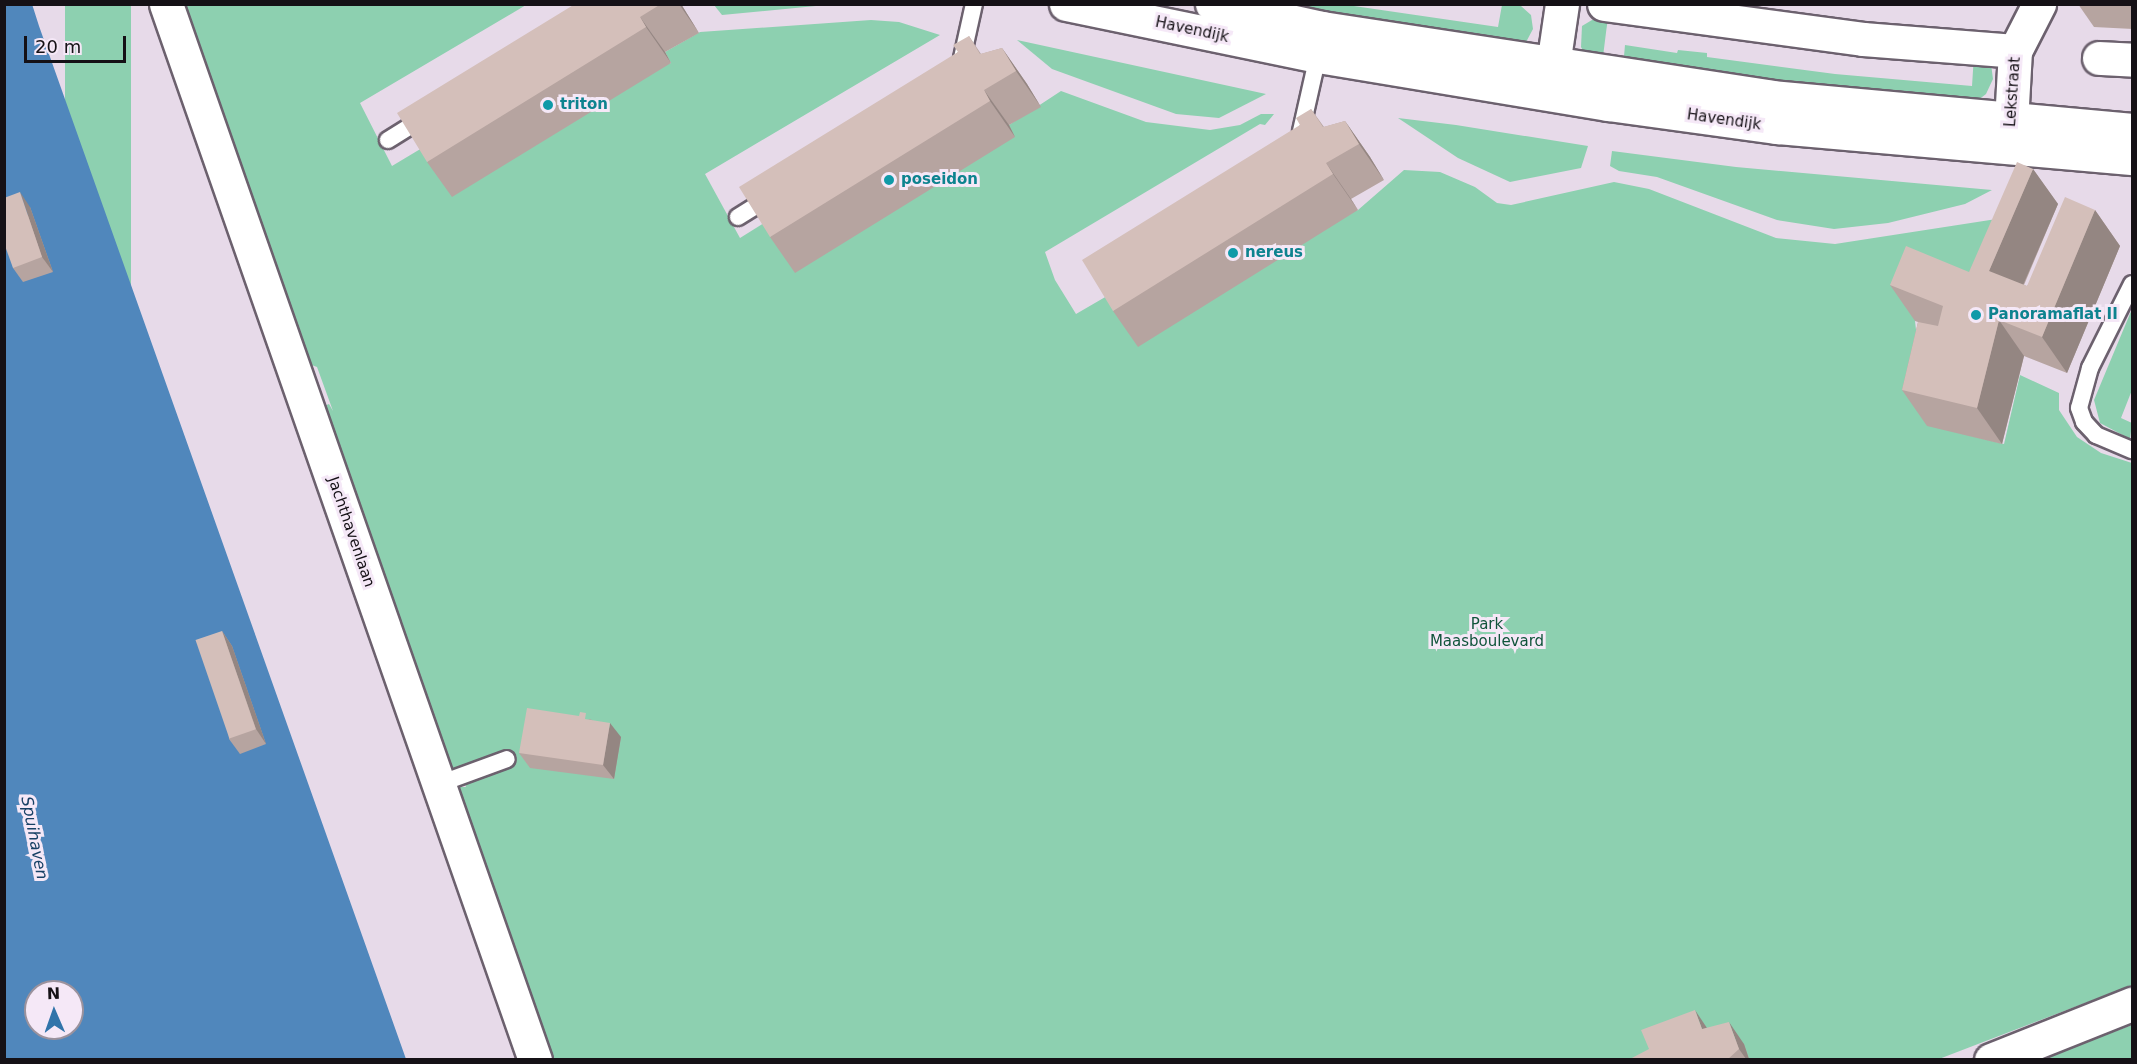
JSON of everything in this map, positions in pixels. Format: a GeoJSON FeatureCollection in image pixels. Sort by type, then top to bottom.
{"type":"FeatureCollection","features":[{"type":"Feature","properties":{"kind":"street","name":"Jachthavenlaan"},"geometry":{"type":"LineString","coordinates":[[166,4],[535,1059]]}},
{"type":"Feature","properties":{"kind":"street","name":"Havendijk"},"geometry":{"type":"LineString","coordinates":[[1066,4],[1320,42],[1550,80],[1771,97],[2010,134],[2133,158]]}},
{"type":"Feature","properties":{"kind":"street","name":"Havendijk"},"geometry":{"type":"LineString","coordinates":[[1212,4],[1320,42]]}},
{"type":"Feature","properties":{"kind":"street"},"geometry":{"type":"LineString","coordinates":[[1550,80],[1562,4]]}},
{"type":"Feature","properties":{"kind":"street"},"geometry":{"type":"LineString","coordinates":[[1604,4],[1863,39],[2015,51]]}},
{"type":"Feature","properties":{"kind":"street","name":"Lekstraat"},"geometry":{"type":"LineString","coordinates":[[2010,134],[2015,51],[2039,4]]}},
{"type":"Feature","properties":{"kind":"street"},"geometry":{"type":"LineString","coordinates":[[2099,58],[2133,60]]}},
{"type":"Feature","properties":{"kind":"street","name":"Havendijk"},"geometry":{"type":"LineString","coordinates":[[2010,134],[2133,130]]}},
{"type":"Feature","properties":{"kind":"street"},"geometry":{"type":"LineString","coordinates":[[1991,1059],[2133,1004]]}},
{"type":"Feature","properties":{"kind":"lane"},"geometry":{"type":"LineString","coordinates":[[959,74],[974,4]]}},
{"type":"Feature","properties":{"kind":"lane"},"geometry":{"type":"LineString","coordinates":[[1290,142],[1300,136],[1303,127],[1320,42]]}},
{"type":"Feature","properties":{"kind":"lane"},"geometry":{"type":"LineString","coordinates":[[388,140],[437,109]]}},
{"type":"Feature","properties":{"kind":"lane"},"geometry":{"type":"LineString","coordinates":[[738,217],[788,187]]}},
{"type":"Feature","properties":{"kind":"lane"},"geometry":{"type":"LineString","coordinates":[[2133,284],[2090,368],[2079,408],[2084,422],[2096,435],[2133,450]]}},
{"type":"Feature","properties":{"kind":"lane"},"geometry":{"type":"LineString","coordinates":[[439,784],[507,759]]}},
{"type":"Feature","properties":{"kind":"green space"},"geometry":{"type":"Polygon","coordinates":[[[65,5],[131,5],[131,1060],[65,1060],[65,1040],[84,1040],[84,980],[65,980],[65,5]]]}},
{"type":"Feature","properties":{"kind":"green space","name":"Park Maasboulevard"},"geometry":{"type":"Polygon","coordinates":[[[177,5],[526,5],[360,103],[392,166],[422,148],[671,63],[665,52],[700,32],[871,20],[899,22],[940,35],[705,174],[740,238],[764,223],[1009,125],[1061,91],[1146,122],[1210,130],[1240,125],[1261,114],[1274,114],[1265,125],[1260,124],[1045,252],[1055,280],[1076,314],[1107,296],[1358,210],[1404,170],[1440,172],[1475,187],[1497,203],[1511,205],[1614,182],[1649,189],[1776,238],[1835,244],[2003,218],[1969,298],[1915,321],[1927,425],[2004,444],[2020,375],[2059,393],[2059,410],[2077,437],[2101,453],[2132,463],[2132,985],[1939,1059],[553,1059],[455,787],[466,787],[460,769],[448,768],[319,408],[329,404],[333,411],[317,367],[309,364],[177,5]]]}},
{"type":"Feature","properties":{"kind":"green space"},"geometry":{"type":"Polygon","coordinates":[[[714,5],[826,5],[722,15],[714,5]]]}},
{"type":"Feature","properties":{"kind":"green space"},"geometry":{"type":"Polygon","coordinates":[[[1251,5],[1347,5],[1498,27],[1502,5],[1512,5],[1521,6],[1531,15],[1533,29],[1525,44],[1251,5]]]}},
{"type":"Feature","properties":{"kind":"green space"},"geometry":{"type":"Polygon","coordinates":[[[1597,17],[1608,17],[1602,64],[1586,56],[1581,47],[1582,26],[1597,17]]]}},
{"type":"Feature","properties":{"kind":"green space"},"geometry":{"type":"Polygon","coordinates":[[[1017,40],[1266,94],[1219,118],[1176,114],[1052,69],[1017,40]]]}},
{"type":"Feature","properties":{"kind":"green space"},"geometry":{"type":"Polygon","coordinates":[[[1625,45],[1677,53],[1678,50],[1707,53],[1707,57],[1835,74],[1972,86],[1974,55],[1991,64],[1993,79],[1986,94],[1969,107],[1623,67],[1625,45]]]}},
{"type":"Feature","properties":{"kind":"green space"},"geometry":{"type":"Polygon","coordinates":[[[1398,118],[1588,146],[1581,168],[1510,182],[1458,158],[1398,118]]]}},
{"type":"Feature","properties":{"kind":"green space"},"geometry":{"type":"Polygon","coordinates":[[[1612,151],[1736,167],[1992,190],[1965,204],[1888,223],[1834,229],[1777,220],[1657,177],[1619,171],[1610,166],[1612,151]]]}},
{"type":"Feature","properties":{"kind":"green space"},"geometry":{"type":"Polygon","coordinates":[[[2132,309],[2132,390],[2121,418],[2132,423],[2130,439],[2100,423],[2094,400],[2132,309]]]}},
{"type":"Feature","properties":{"kind":"green space"},"geometry":{"type":"Polygon","coordinates":[[[2132,1025],[2132,1059],[2040,1059],[2132,1025]]]}},
{"type":"Feature","properties":{"kind":"water","name":"Spuihaven"},"geometry":{"type":"Polygon","coordinates":[[[32,4],[406,1059],[5,1060],[4,5],[32,4]]]}},
{"type":"Feature","properties":{"kind":"building"},"geometry":{"type":"Polygon","coordinates":[[[575,4],[661,4],[640,17],[646,27],[427,162],[397,113],[575,4]]]}},
{"type":"Feature","properties":{"kind":"building"},"geometry":{"type":"Polygon","coordinates":[[[969,36],[980,54],[1002,48],[1016,71],[984,90],[990,101],[770,237],[739,187],[958,52],[953,45],[969,36]]]}},
{"type":"Feature","properties":{"kind":"building"},"geometry":{"type":"Polygon","coordinates":[[[1311,109],[1323,127],[1345,121],[1359,144],[1326,163],[1333,174],[1113,311],[1082,260],[1300,125],[1296,118],[1311,109]]]}},
{"type":"Feature","properties":{"kind":"building"},"geometry":{"type":"Polygon","coordinates":[[[2017,162],[2033,169],[1989,271],[2027,286],[2065,197],[2095,210],[2042,337],[1999,320],[1977,408],[1902,390],[1918,322],[1938,326],[1943,306],[1890,285],[1906,246],[1969,272],[2017,162]]]}},
{"type":"Feature","properties":{"kind":"building"},"geometry":{"type":"Polygon","coordinates":[[[20,192],[42,257],[13,268],[4,243],[4,198],[20,192]]]}},
{"type":"Feature","properties":{"kind":"building"},"geometry":{"type":"Polygon","coordinates":[[[222,631],[256,729],[229,738],[196,640],[222,631]]]}},
{"type":"Feature","properties":{"kind":"building"},"geometry":{"type":"Polygon","coordinates":[[[527,708],[579,716],[580,712],[586,713],[585,719],[610,723],[603,765],[519,753],[527,708]]]}},
{"type":"Feature","properties":{"kind":"building"},"geometry":{"type":"Polygon","coordinates":[[[1695,1010],[1702,1029],[1729,1022],[1739,1049],[1728,1059],[1630,1059],[1649,1049],[1641,1030],[1695,1010]]]}},
{"type":"Feature","properties":{"kind":"place","name":"triton"},"geometry":{"type":"Point","coordinates":[548,105]}},
{"type":"Feature","properties":{"kind":"place","name":"poseidon"},"geometry":{"type":"Point","coordinates":[889,180]}},
{"type":"Feature","properties":{"kind":"place","name":"nereus"},"geometry":{"type":"Point","coordinates":[1233,253]}},
{"type":"Feature","properties":{"kind":"place","name":"Panoramaflat II"},"geometry":{"type":"Point","coordinates":[1976,315]}}]}
